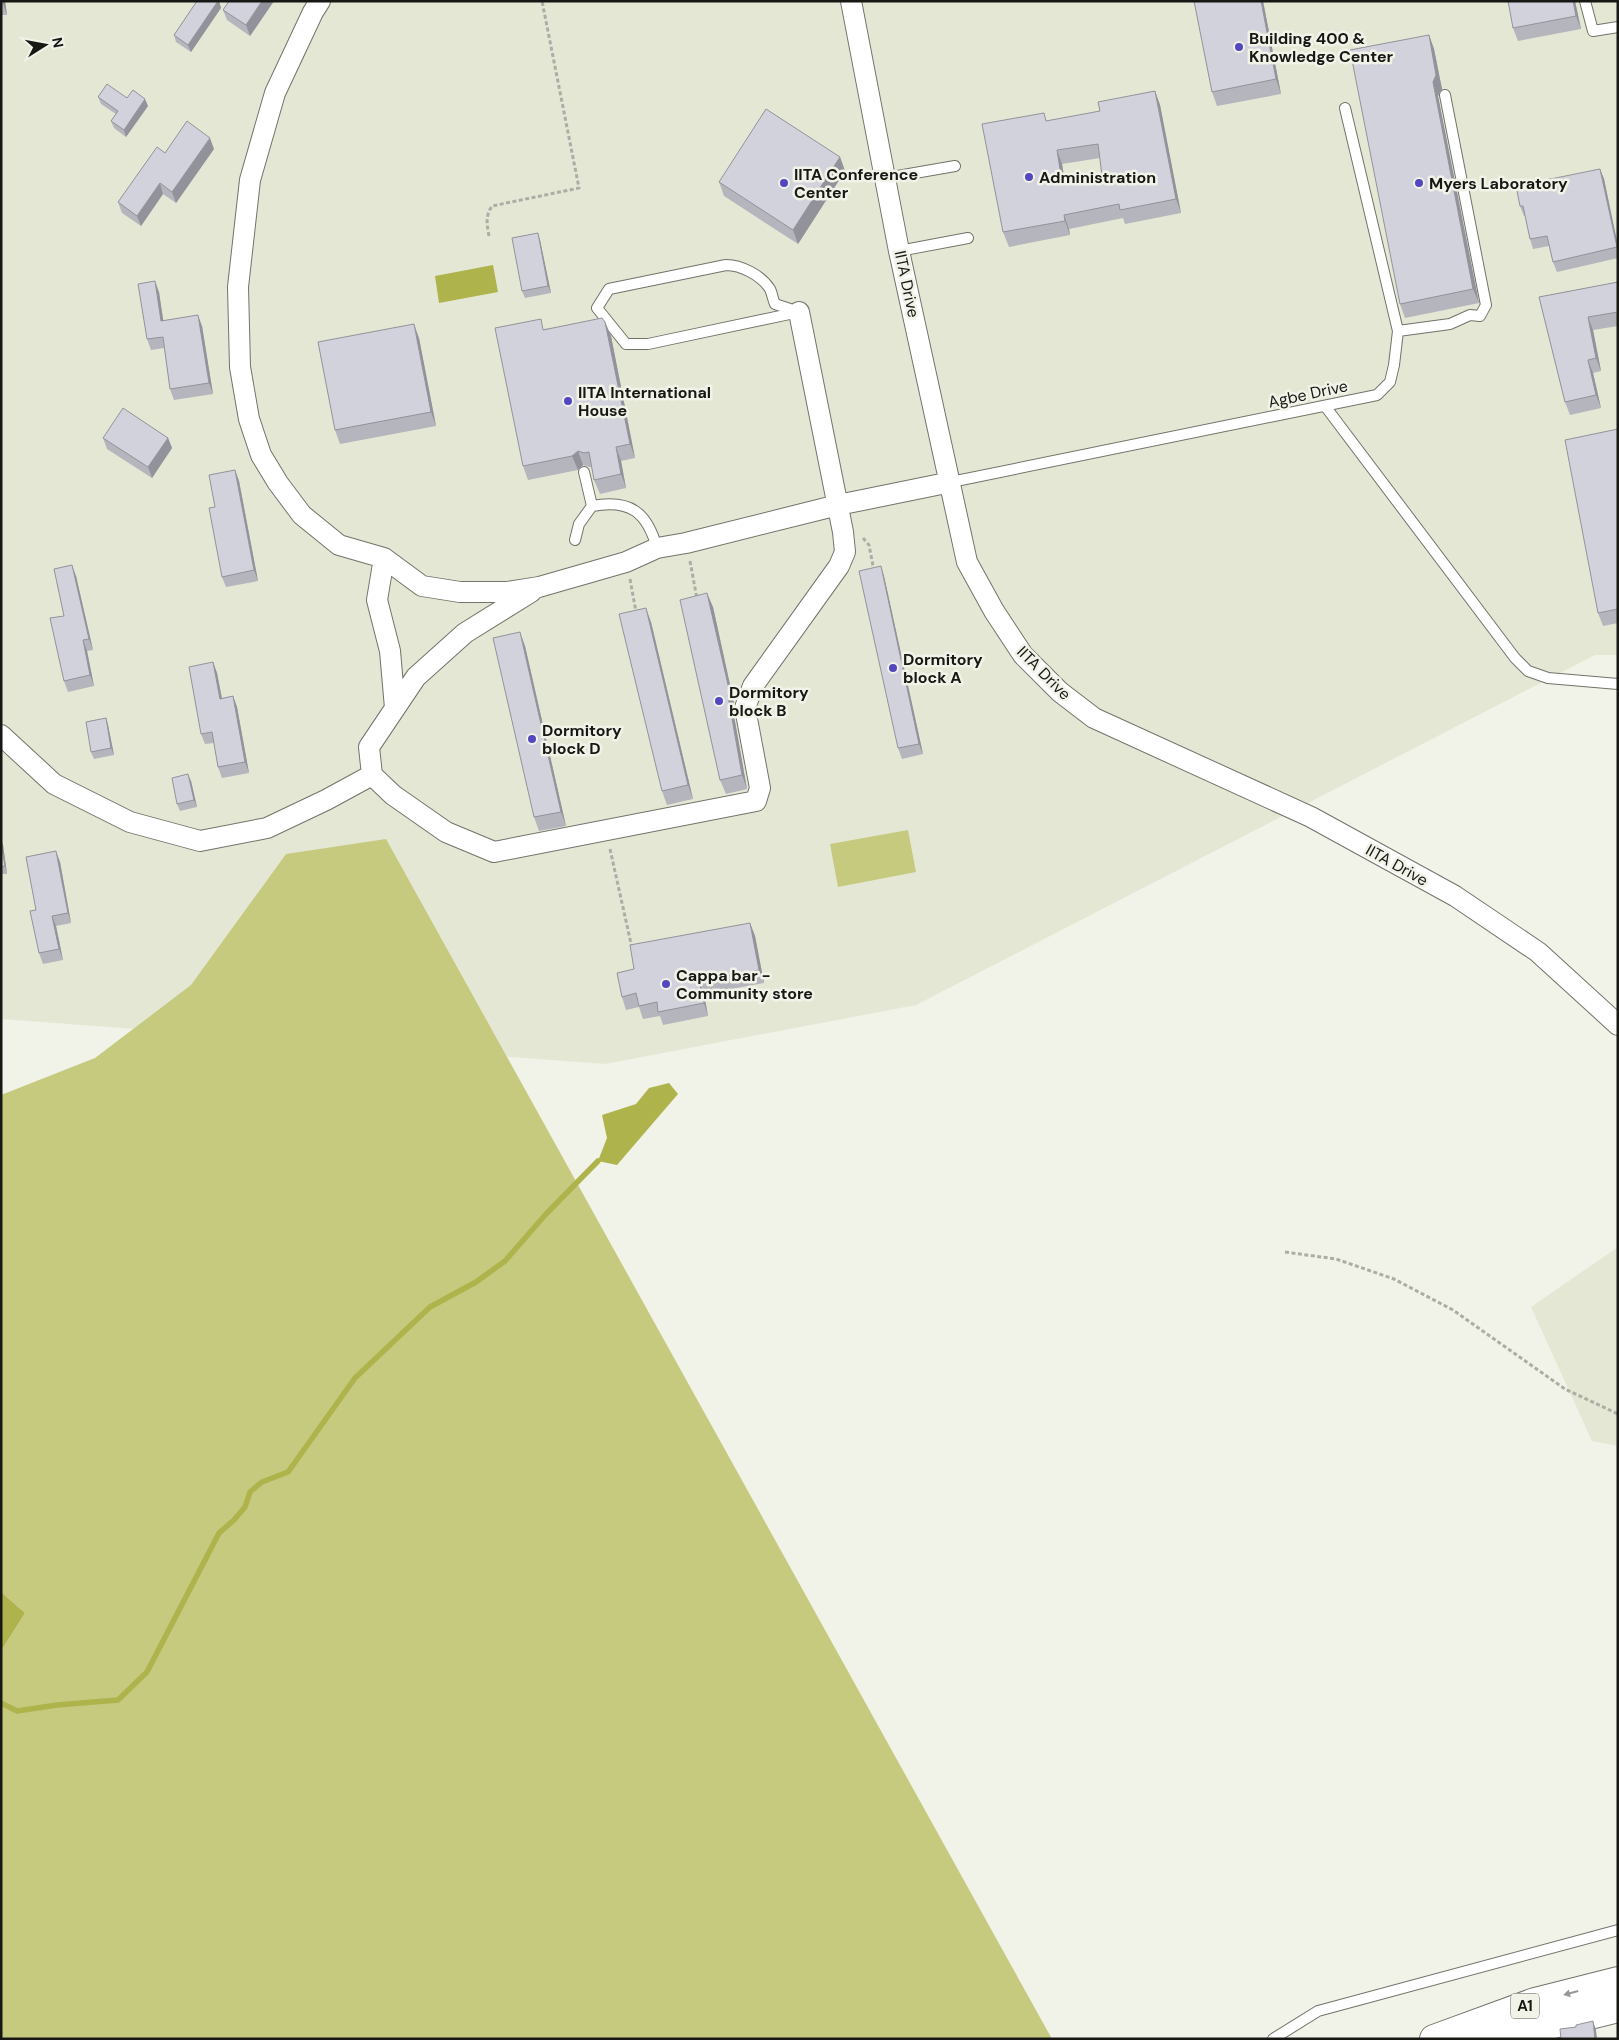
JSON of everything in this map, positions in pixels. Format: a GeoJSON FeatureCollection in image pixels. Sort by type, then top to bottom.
{"type":"FeatureCollection","features":[{"type":"Feature","properties":{"kind":"highway","name":"A1"},"geometry":{"type":"LineString","coordinates":[[1434,2039],[1536,2002],[1618,1981]]}},
{"type":"Feature","properties":{"kind":"highway","name":"A1"},"geometry":{"type":"LineString","coordinates":[[1493,2039],[1618,2008]]}},
{"type":"Feature","properties":{"kind":"street"},"geometry":{"type":"LineString","coordinates":[[320,1],[275,93],[250,180],[238,286],[240,367],[248,419],[262,455],[278,483],[302,515],[339,545],[384,558],[422,586],[460,592],[507,592],[539,588],[626,562],[657,548],[686,543],[838,505],[951,482]]}},
{"type":"Feature","properties":{"kind":"street","name":"IITA Drive"},"geometry":{"type":"LineString","coordinates":[[851,1],[900,251],[967,562],[994,611],[1023,655],[1060,692],[1094,718],[1311,818],[1455,896],[1538,952],[1618,1025]]}},
{"type":"Feature","properties":{"kind":"street"},"geometry":{"type":"LineString","coordinates":[[539,588],[465,633],[416,678],[369,747],[372,775],[393,795],[446,832],[494,852],[756,801],[760,788],[745,708],[753,686],[839,566],[845,552],[838,505],[799,312]]}},
{"type":"Feature","properties":{"kind":"street"},"geometry":{"type":"LineString","coordinates":[[384,558],[377,600],[390,651],[395,708]]}},
{"type":"Feature","properties":{"kind":"street"},"geometry":{"type":"LineString","coordinates":[[1,735],[54,784],[130,822],[200,841],[267,828],[326,800],[372,775]]}},
{"type":"Feature","properties":{"kind":"lane"},"geometry":{"type":"LineString","coordinates":[[1586,1],[1593,31],[1618,27]]}},
{"type":"Feature","properties":{"kind":"lane"},"geometry":{"type":"LineString","coordinates":[[1398,331],[1450,324],[1470,315],[1480,316],[1486,305],[1445,95]]}},
{"type":"Feature","properties":{"kind":"lane","name":"Agbe Drive"},"geometry":{"type":"LineString","coordinates":[[951,482],[1377,395],[1390,382],[1398,331],[1345,108]]}},
{"type":"Feature","properties":{"kind":"lane"},"geometry":{"type":"LineString","coordinates":[[886,178],[954,166]]}},
{"type":"Feature","properties":{"kind":"lane"},"geometry":{"type":"LineString","coordinates":[[900,251],[968,238]]}},
{"type":"Feature","properties":{"kind":"lane"},"geometry":{"type":"LineString","coordinates":[[726,265],[737,265],[760,278],[770,289],[775,304],[799,312],[648,344],[626,344],[598,308],[609,289],[726,265]]}},
{"type":"Feature","properties":{"kind":"lane"},"geometry":{"type":"LineString","coordinates":[[1325,406],[1514,658],[1528,671],[1548,678],[1618,684]]}},
{"type":"Feature","properties":{"kind":"lane"},"geometry":{"type":"LineString","coordinates":[[584,472],[592,506]]}},
{"type":"Feature","properties":{"kind":"lane"},"geometry":{"type":"LineString","coordinates":[[575,540],[579,524],[592,506],[606,503],[629,507],[641,514],[653,534],[657,548]]}},
{"type":"Feature","properties":{"kind":"lane"},"geometry":{"type":"LineString","coordinates":[[1273,2039],[1318,2011],[1618,1930]]}},
{"type":"Feature","properties":{"kind":"path"},"geometry":{"type":"LineString","coordinates":[[489,236],[486,220],[488,211],[492,206],[579,188],[542,1]]}},
{"type":"Feature","properties":{"kind":"path"},"geometry":{"type":"LineString","coordinates":[[686,543],[699,608]]}},
{"type":"Feature","properties":{"kind":"path"},"geometry":{"type":"LineString","coordinates":[[626,562],[638,620]]}},
{"type":"Feature","properties":{"kind":"path"},"geometry":{"type":"LineString","coordinates":[[606,831],[632,950]]}},
{"type":"Feature","properties":{"kind":"path"},"geometry":{"type":"LineString","coordinates":[[1285,1252],[1336,1259],[1394,1280],[1453,1310],[1565,1389],[1618,1414]]}},
{"type":"Feature","properties":{"kind":"shaded area"},"geometry":{"type":"Polygon","coordinates":[[[1,1],[1618,1],[1618,655],[1595,655],[916,1005],[605,1064],[1,1019],[1,1]]]}},
{"type":"Feature","properties":{"kind":"shaded area"},"geometry":{"type":"Polygon","coordinates":[[[493,265],[498,292],[439,303],[435,276],[493,265]]]}},
{"type":"Feature","properties":{"kind":"shaded area"},"geometry":{"type":"Polygon","coordinates":[[[908,830],[916,872],[838,887],[830,844],[908,830]]]}},
{"type":"Feature","properties":{"kind":"shaded area"},"geometry":{"type":"Polygon","coordinates":[[[386,839],[1052,2039],[1,2039],[1,1651],[25,1613],[1,1592],[1,1095],[95,1058],[191,985],[286,854],[386,839]]]}},
{"type":"Feature","properties":{"kind":"shaded area"},"geometry":{"type":"Polygon","coordinates":[[[669,1083],[678,1094],[617,1165],[598,1161],[607,1138],[602,1115],[636,1104],[649,1088],[669,1083]]]}},
{"type":"Feature","properties":{"kind":"shaded area"},"geometry":{"type":"Polygon","coordinates":[[[1618,1247],[1618,1446],[1592,1441],[1531,1307],[1618,1247]]]}},
{"type":"Feature","properties":{"kind":"shaded area"},"geometry":{"type":"Polygon","coordinates":[[[1,1592],[25,1613],[1,1651],[1,1592]]]}},
{"type":"Feature","properties":{"kind":"building"},"geometry":{"type":"Polygon","coordinates":[[[197,1],[218,1],[188,45],[174,35],[197,1]]]}},
{"type":"Feature","properties":{"kind":"building"},"geometry":{"type":"Polygon","coordinates":[[[229,1],[262,1],[246,25],[223,10],[229,1]]]}},
{"type":"Feature","properties":{"kind":"building","name":"Building 400 & Knowledge Center"},"geometry":{"type":"Polygon","coordinates":[[[1194,1],[1261,1],[1276,79],[1212,92],[1194,1]]]}},
{"type":"Feature","properties":{"kind":"building"},"geometry":{"type":"Polygon","coordinates":[[[1508,1],[1573,1],[1576,16],[1513,28],[1508,1]]]}},
{"type":"Feature","properties":{"kind":"building","name":"Myers Laboratory"},"geometry":{"type":"Polygon","coordinates":[[[1429,35],[1436,75],[1433,82],[1473,289],[1400,304],[1350,50],[1429,35]]]}},
{"type":"Feature","properties":{"kind":"building"},"geometry":{"type":"Polygon","coordinates":[[[107,84],[127,98],[133,90],[145,99],[124,130],[111,121],[118,111],[98,97],[107,84]]]}},
{"type":"Feature","properties":{"kind":"building","name":"Administration"},"geometry":{"type":"Polygon","coordinates":[[[1155,91],[1176,199],[1120,210],[1119,204],[1064,215],[1065,221],[1003,232],[982,124],[1044,113],[1046,121],[1100,111],[1098,102],[1155,91]],[[1098,144],[1057,150],[1062,182],[1102,176],[1098,144]]]}},
{"type":"Feature","properties":{"kind":"building","name":"IITA Conference Center"},"geometry":{"type":"Polygon","coordinates":[[[766,109],[840,157],[793,230],[719,182],[766,109]]]}},
{"type":"Feature","properties":{"kind":"building"},"geometry":{"type":"Polygon","coordinates":[[[187,121],[210,138],[172,192],[160,183],[137,216],[118,202],[157,147],[165,153],[187,121]]]}},
{"type":"Feature","properties":{"kind":"building"},"geometry":{"type":"Polygon","coordinates":[[[1600,169],[1617,247],[1553,262],[1547,236],[1530,239],[1523,206],[1520,206],[1516,186],[1600,169]]]}},
{"type":"Feature","properties":{"kind":"building"},"geometry":{"type":"Polygon","coordinates":[[[538,233],[548,286],[522,291],[512,238],[538,233]]]}},
{"type":"Feature","properties":{"kind":"building"},"geometry":{"type":"Polygon","coordinates":[[[155,281],[161,321],[198,315],[209,383],[170,389],[163,337],[147,339],[138,284],[155,281]]]}},
{"type":"Feature","properties":{"kind":"building"},"geometry":{"type":"Polygon","coordinates":[[[1618,282],[1618,312],[1588,317],[1596,358],[1588,360],[1596,395],[1565,402],[1539,297],[1618,282]]]}},
{"type":"Feature","properties":{"kind":"building","name":"IITA International House"},"geometry":{"type":"Polygon","coordinates":[[[602,318],[605,322],[630,444],[616,447],[621,474],[594,480],[589,452],[578,451],[572,456],[523,466],[495,328],[541,319],[543,330],[602,318]]]}},
{"type":"Feature","properties":{"kind":"building"},"geometry":{"type":"Polygon","coordinates":[[[414,324],[431,412],[335,430],[318,342],[414,324]]]}},
{"type":"Feature","properties":{"kind":"building"},"geometry":{"type":"Polygon","coordinates":[[[123,408],[168,438],[148,467],[103,438],[123,408]]]}},
{"type":"Feature","properties":{"kind":"building"},"geometry":{"type":"Polygon","coordinates":[[[1618,429],[1618,609],[1598,613],[1565,440],[1618,429]]]}},
{"type":"Feature","properties":{"kind":"building"},"geometry":{"type":"Polygon","coordinates":[[[235,470],[254,570],[222,577],[209,508],[215,507],[209,475],[235,470]]]}},
{"type":"Feature","properties":{"kind":"building"},"geometry":{"type":"Polygon","coordinates":[[[72,565],[89,639],[83,640],[90,675],[64,681],[50,618],[64,616],[54,569],[72,565]]]}},
{"type":"Feature","properties":{"kind":"building","name":"Dormitory block A"},"geometry":{"type":"Polygon","coordinates":[[[881,566],[919,744],[898,748],[859,571],[881,566]]]}},
{"type":"Feature","properties":{"kind":"building","name":"Dormitory block B"},"geometry":{"type":"Polygon","coordinates":[[[707,593],[729,689],[728,696],[742,775],[720,780],[680,600],[707,593]]]}},
{"type":"Feature","properties":{"kind":"building"},"geometry":{"type":"Polygon","coordinates":[[[646,608],[688,785],[662,791],[619,614],[646,608]]]}},
{"type":"Feature","properties":{"kind":"building","name":"Dormitory block D"},"geometry":{"type":"Polygon","coordinates":[[[520,632],[561,812],[534,817],[493,638],[520,632]]]}},
{"type":"Feature","properties":{"kind":"building"},"geometry":{"type":"Polygon","coordinates":[[[213,662],[220,699],[233,696],[245,762],[218,767],[212,732],[201,734],[189,667],[213,662]]]}},
{"type":"Feature","properties":{"kind":"building"},"geometry":{"type":"Polygon","coordinates":[[[106,718],[111,748],[91,752],[86,722],[106,718]]]}},
{"type":"Feature","properties":{"kind":"building"},"geometry":{"type":"Polygon","coordinates":[[[188,774],[194,800],[177,804],[172,778],[188,774]]]}},
{"type":"Feature","properties":{"kind":"building"},"geometry":{"type":"Polygon","coordinates":[[[1,843],[5,866],[1,867],[1,843]]]}},
{"type":"Feature","properties":{"kind":"building"},"geometry":{"type":"Polygon","coordinates":[[[56,851],[68,913],[52,916],[59,949],[39,953],[30,911],[36,910],[26,857],[56,851]]]}},
{"type":"Feature","properties":{"kind":"building"},"geometry":{"type":"Polygon","coordinates":[[[750,923],[759,970],[699,981],[704,1003],[658,1012],[657,1002],[639,1006],[636,993],[622,997],[617,973],[634,969],[630,945],[750,923]]]}},
{"type":"Feature","properties":{"kind":"building"},"geometry":{"type":"Polygon","coordinates":[[[1593,2021],[1595,2039],[1561,2039],[1560,2029],[1576,2027],[1576,2025],[1593,2021]]]}},
{"type":"Feature","properties":{"kind":"waterway"},"geometry":{"type":"LineString","coordinates":[[1,1703],[17,1711],[57,1705],[118,1700],[147,1672],[219,1533],[245,1507],[250,1492],[262,1482],[288,1472],[355,1378],[430,1307],[476,1282],[505,1261],[546,1214],[598,1161]]}},
{"type":"Feature","properties":{"kind":"place","name":"Building 400 & Knowledge Center"},"geometry":{"type":"Point","coordinates":[1239,47]}},
{"type":"Feature","properties":{"kind":"place","name":"Administration"},"geometry":{"type":"Point","coordinates":[1029,177]}},
{"type":"Feature","properties":{"kind":"place","name":"IITA Conference Center"},"geometry":{"type":"Point","coordinates":[784,183]}},
{"type":"Feature","properties":{"kind":"place","name":"Myers Laboratory"},"geometry":{"type":"Point","coordinates":[1419,183]}},
{"type":"Feature","properties":{"kind":"place","name":"IITA International House"},"geometry":{"type":"Point","coordinates":[568,401]}},
{"type":"Feature","properties":{"kind":"place","name":"Dormitory block A"},"geometry":{"type":"Point","coordinates":[893,668]}},
{"type":"Feature","properties":{"kind":"place","name":"Dormitory block B"},"geometry":{"type":"Point","coordinates":[719,701]}},
{"type":"Feature","properties":{"kind":"place","name":"Dormitory block D"},"geometry":{"type":"Point","coordinates":[532,739]}},
{"type":"Feature","properties":{"kind":"place","name":"Cappa bar - Community store"},"geometry":{"type":"Point","coordinates":[666,984]}}]}
